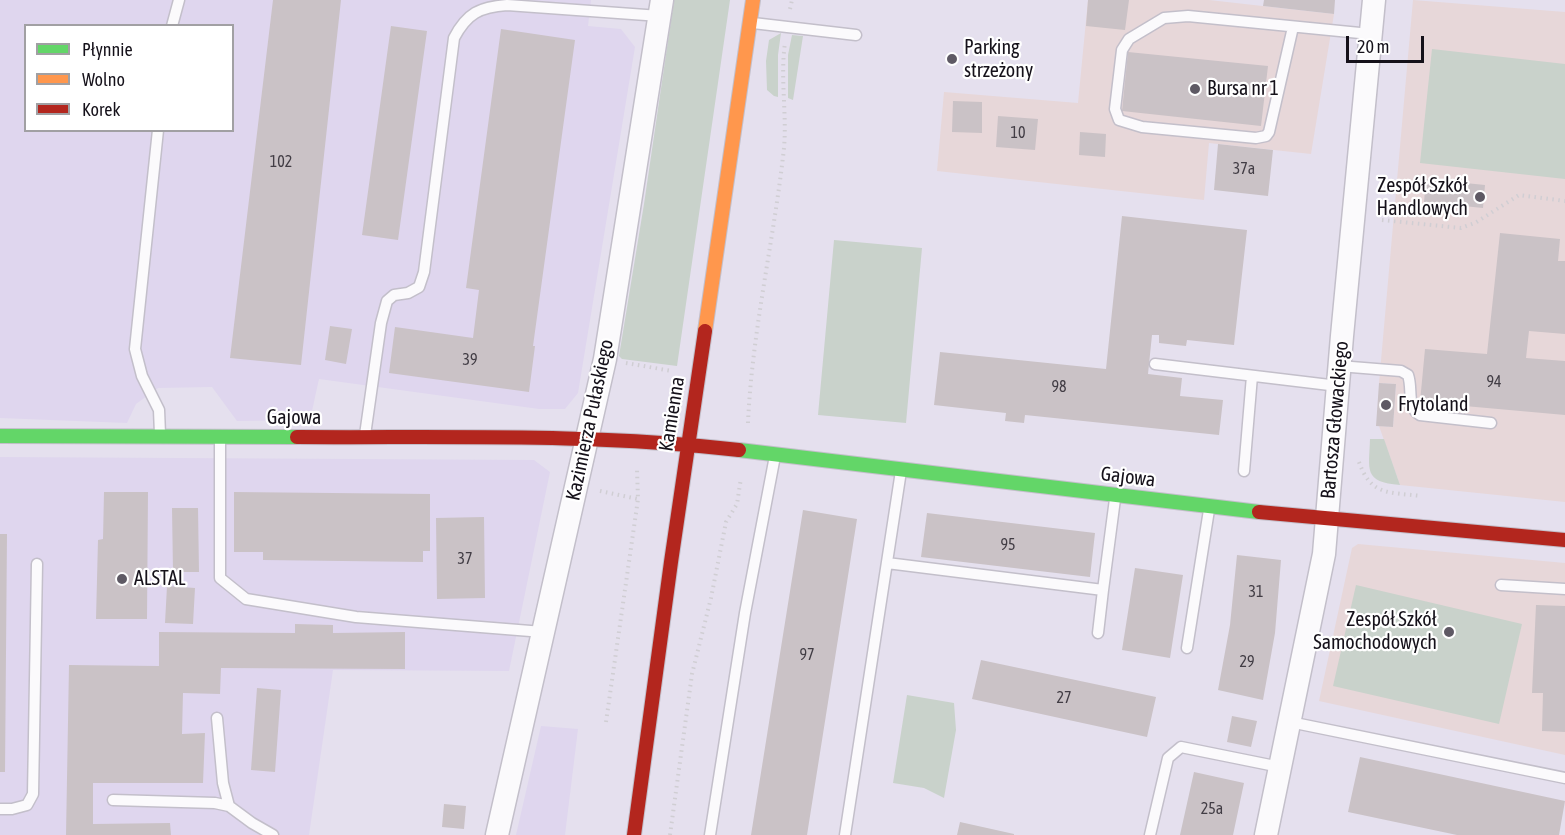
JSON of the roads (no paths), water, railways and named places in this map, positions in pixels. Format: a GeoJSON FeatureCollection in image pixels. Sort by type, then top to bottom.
{"type":"FeatureCollection","features":[{"type":"Feature","properties":{"kind":"street","name":"Kamienna"},"geometry":{"type":"LineString","coordinates":[[634,835],[687,444],[753,0]]}},
{"type":"Feature","properties":{"kind":"street","name":"Bartosza Głowackiego"},"geometry":{"type":"LineString","coordinates":[[1266,835],[1324,554],[1374,0]]}},
{"type":"Feature","properties":{"kind":"street","name":"Kazimierza Pułaskiego"},"geometry":{"type":"LineString","coordinates":[[497,835],[605,359],[661,8]]}},
{"type":"Feature","properties":{"kind":"street","name":"Gajowa"},"geometry":{"type":"LineString","coordinates":[[0,436],[588,439],[687,444],[1209,507],[1565,540]]}},
{"type":"Feature","properties":{"kind":"lane"},"geometry":{"type":"LineString","coordinates":[[173,24],[179,0]]}},
{"type":"Feature","properties":{"kind":"lane"},"geometry":{"type":"LineString","coordinates":[[365,438],[381,323],[387,301],[394,295],[419,287],[424,272],[454,38],[461,24],[474,13],[488,6],[507,4],[661,8]]}},
{"type":"Feature","properties":{"kind":"lane"},"geometry":{"type":"LineString","coordinates":[[1293,27],[1269,132],[1266,136],[1256,138],[1142,127],[1119,120],[1116,116],[1122,50],[1130,39],[1164,18],[1188,16],[1370,34]]}},
{"type":"Feature","properties":{"kind":"lane"},"geometry":{"type":"LineString","coordinates":[[750,23],[856,35]]}},
{"type":"Feature","properties":{"kind":"lane"},"geometry":{"type":"LineString","coordinates":[[158,132],[135,349],[142,376],[159,410],[160,437]]}},
{"type":"Feature","properties":{"kind":"lane"},"geometry":{"type":"LineString","coordinates":[[1155,364],[1252,376],[1339,376],[1401,372],[1408,375],[1411,383],[1411,407],[1414,412],[1420,415],[1491,423]]}},
{"type":"Feature","properties":{"kind":"lane"},"geometry":{"type":"LineString","coordinates":[[1244,471],[1252,376]]}},
{"type":"Feature","properties":{"kind":"lane"},"geometry":{"type":"LineString","coordinates":[[220,437],[220,578],[246,599],[356,617],[543,632]]}},
{"type":"Feature","properties":{"kind":"lane"},"geometry":{"type":"LineString","coordinates":[[710,835],[745,613],[775,456]]}},
{"type":"Feature","properties":{"kind":"lane"},"geometry":{"type":"LineString","coordinates":[[845,835],[902,471]]}},
{"type":"Feature","properties":{"kind":"lane"},"geometry":{"type":"LineString","coordinates":[[1098,633],[1115,496]]}},
{"type":"Feature","properties":{"kind":"lane"},"geometry":{"type":"LineString","coordinates":[[1188,648],[1209,507]]}},
{"type":"Feature","properties":{"kind":"lane"},"geometry":{"type":"LineString","coordinates":[[887,563],[1103,590]]}},
{"type":"Feature","properties":{"kind":"lane"},"geometry":{"type":"LineString","coordinates":[[0,809],[27,805],[33,794],[37,564]]}},
{"type":"Feature","properties":{"kind":"lane"},"geometry":{"type":"LineString","coordinates":[[1501,585],[1565,589]]}},
{"type":"Feature","properties":{"kind":"lane"},"geometry":{"type":"LineString","coordinates":[[217,718],[223,783],[228,807]]}},
{"type":"Feature","properties":{"kind":"lane"},"geometry":{"type":"LineString","coordinates":[[1290,722],[1565,778]]}},
{"type":"Feature","properties":{"kind":"lane"},"geometry":{"type":"LineString","coordinates":[[1150,835],[1168,758],[1181,747],[1280,767]]}},
{"type":"Feature","properties":{"kind":"lane"},"geometry":{"type":"LineString","coordinates":[[113,800],[215,803],[228,807],[273,835]]}},
{"type":"Feature","properties":{"kind":"place","name":"Parking strzeżony"},"geometry":{"type":"Point","coordinates":[952,59]}},
{"type":"Feature","properties":{"kind":"place","name":"Bursa nr 1"},"geometry":{"type":"Point","coordinates":[1195,89]}},
{"type":"Feature","properties":{"kind":"place","name":"Zespół Szkół Handlowych"},"geometry":{"type":"Point","coordinates":[1480,197]}},
{"type":"Feature","properties":{"kind":"place","name":"Frytoland"},"geometry":{"type":"Point","coordinates":[1386,405]}},
{"type":"Feature","properties":{"kind":"place","name":"ALSTAL"},"geometry":{"type":"Point","coordinates":[122,579]}},
{"type":"Feature","properties":{"kind":"place","name":"Zespół Szkół Samochodowych"},"geometry":{"type":"Point","coordinates":[1449,632]}}]}
